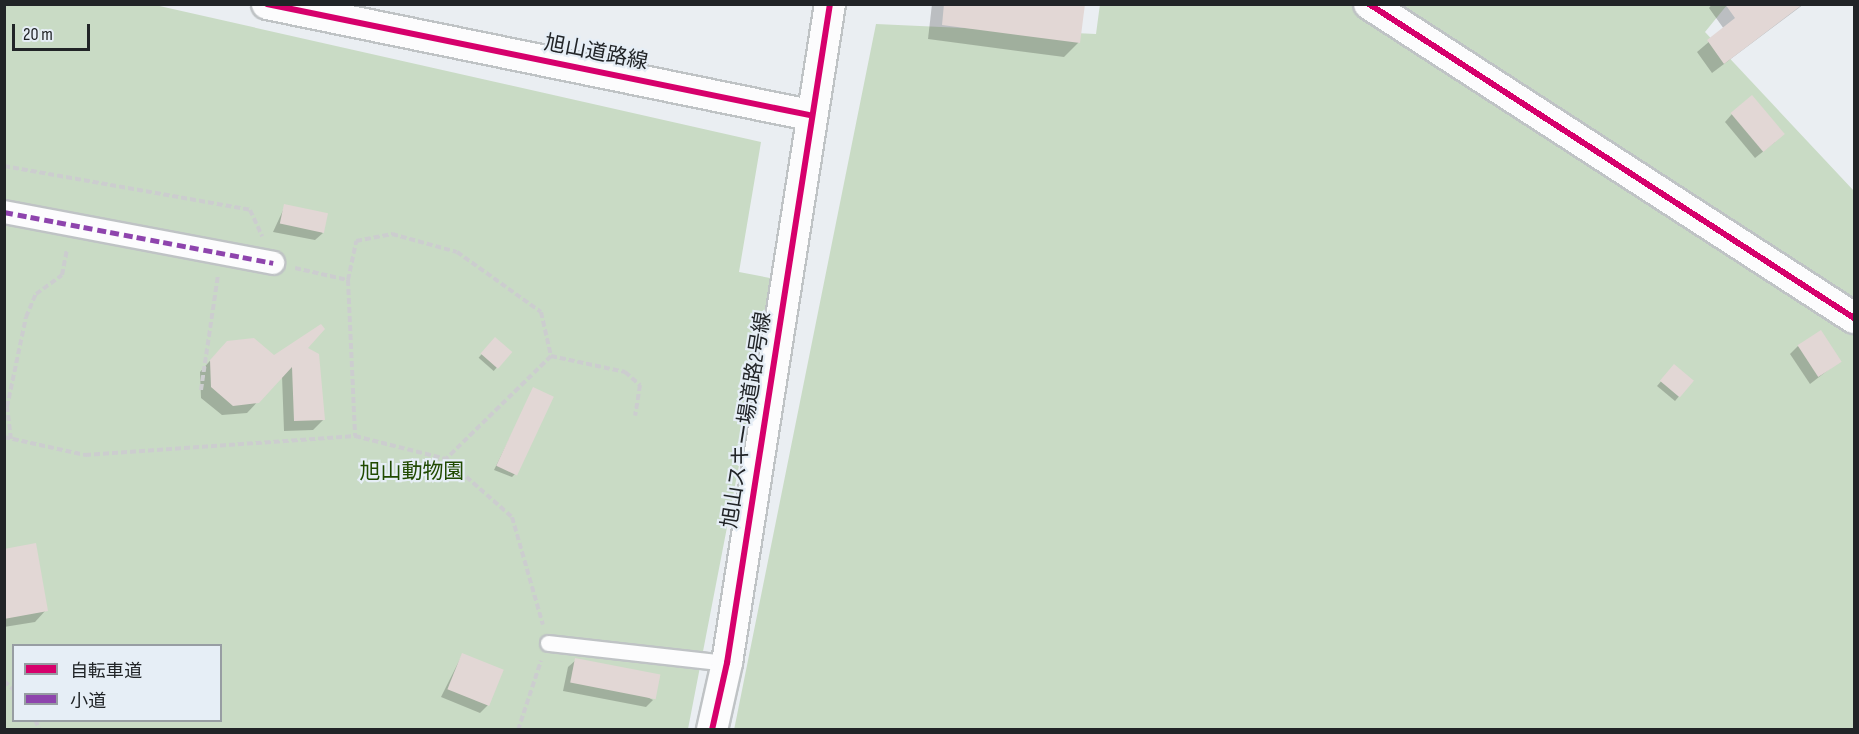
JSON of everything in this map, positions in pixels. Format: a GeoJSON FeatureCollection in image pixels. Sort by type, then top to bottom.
{"type":"FeatureCollection","features":[{"type":"Feature","properties":{"kind":"street","name":"旭山道路線"},"geometry":{"type":"LineString","coordinates":[[267,4],[809,115]]}},
{"type":"Feature","properties":{"kind":"street"},"geometry":{"type":"LineString","coordinates":[[809,115],[830,4]]}},
{"type":"Feature","properties":{"kind":"street"},"geometry":{"type":"LineString","coordinates":[[1369,4],[1854,318]]}},
{"type":"Feature","properties":{"kind":"street","name":"旭山スキー場道路2号線"},"geometry":{"type":"LineString","coordinates":[[712,729],[727,663],[809,115]]}},
{"type":"Feature","properties":{"kind":"street"},"geometry":{"type":"LineString","coordinates":[[4,212],[273,263]]}},
{"type":"Feature","properties":{"kind":"lane"},"geometry":{"type":"LineString","coordinates":[[548,643],[727,663]]}},
{"type":"Feature","properties":{"kind":"path"},"geometry":{"type":"LineString","coordinates":[[11,439],[7,406],[26,317],[36,294],[62,275],[72,224]]}},
{"type":"Feature","properties":{"kind":"path"},"geometry":{"type":"LineString","coordinates":[[348,280],[356,241],[392,234],[457,252],[541,312],[551,356]]}},
{"type":"Feature","properties":{"kind":"path"},"geometry":{"type":"LineString","coordinates":[[201,390],[222,254]]}},
{"type":"Feature","properties":{"kind":"path"},"geometry":{"type":"LineString","coordinates":[[446,459],[551,356]]}},
{"type":"Feature","properties":{"kind":"path"},"geometry":{"type":"LineString","coordinates":[[551,356],[625,372],[640,384],[635,416]]}},
{"type":"Feature","properties":{"kind":"path"},"geometry":{"type":"LineString","coordinates":[[4,437],[85,455],[355,436],[446,459],[512,517],[548,643],[518,729]]}},
{"type":"Feature","properties":{"kind":"green space"},"geometry":{"type":"Polygon","coordinates":[[[1100,4],[1727,5],[1705,32],[1854,191],[1854,729],[734,730],[876,24],[1096,34],[1100,4]]]}},
{"type":"Feature","properties":{"kind":"green space","name":"旭山動物園"},"geometry":{"type":"Polygon","coordinates":[[[4,5],[155,5],[761,142],[739,272],[775,279],[688,729],[5,729],[4,5]]]}},
{"type":"Feature","properties":{"kind":"building"},"geometry":{"type":"Polygon","coordinates":[[[944,4],[1085,4],[1080,43],[942,25],[944,4]]]}},
{"type":"Feature","properties":{"kind":"building"},"geometry":{"type":"Polygon","coordinates":[[[1725,4],[1803,4],[1724,64],[1707,40],[1735,18],[1725,4]]]}},
{"type":"Feature","properties":{"kind":"building"},"geometry":{"type":"Polygon","coordinates":[[[1752,95],[1785,134],[1763,152],[1731,113],[1752,95]]]}},
{"type":"Feature","properties":{"kind":"building"},"geometry":{"type":"Polygon","coordinates":[[[284,204],[328,213],[324,233],[280,224],[284,204]]]}},
{"type":"Feature","properties":{"kind":"building"},"geometry":{"type":"Polygon","coordinates":[[[321,324],[325,329],[308,348],[319,354],[325,420],[294,421],[292,367],[259,403],[233,406],[211,387],[210,360],[227,341],[254,338],[274,355],[321,324]]]}},
{"type":"Feature","properties":{"kind":"building"},"geometry":{"type":"Polygon","coordinates":[[[1821,330],[1842,362],[1818,377],[1798,345],[1821,330]]]}},
{"type":"Feature","properties":{"kind":"building"},"geometry":{"type":"Polygon","coordinates":[[[495,337],[512,352],[498,369],[481,354],[495,337]]]}},
{"type":"Feature","properties":{"kind":"building"},"geometry":{"type":"Polygon","coordinates":[[[1674,364],[1694,381],[1680,398],[1660,381],[1674,364]]]}},
{"type":"Feature","properties":{"kind":"building"},"geometry":{"type":"Polygon","coordinates":[[[533,387],[554,397],[517,476],[496,466],[533,387]]]}},
{"type":"Feature","properties":{"kind":"building"},"geometry":{"type":"Polygon","coordinates":[[[36,543],[48,611],[4,619],[4,549],[36,543]]]}},
{"type":"Feature","properties":{"kind":"building"},"geometry":{"type":"Polygon","coordinates":[[[462,653],[504,670],[489,706],[447,689],[462,653]]]}},
{"type":"Feature","properties":{"kind":"building"},"geometry":{"type":"Polygon","coordinates":[[[575,658],[660,675],[656,699],[570,683],[575,658]]]}},
{"type":"Feature","properties":{"kind":"marked path"},"geometry":{"type":"LineString","coordinates":[[4,212],[273,263]]}},
{"type":"Feature","properties":{"kind":"cycle path"},"geometry":{"type":"LineString","coordinates":[[267,4],[809,115]]}},
{"type":"Feature","properties":{"kind":"cycle path"},"geometry":{"type":"LineString","coordinates":[[712,730],[727,663],[830,4]]}},
{"type":"Feature","properties":{"kind":"cycle path"},"geometry":{"type":"LineString","coordinates":[[1369,4],[1854,318]]}}]}
